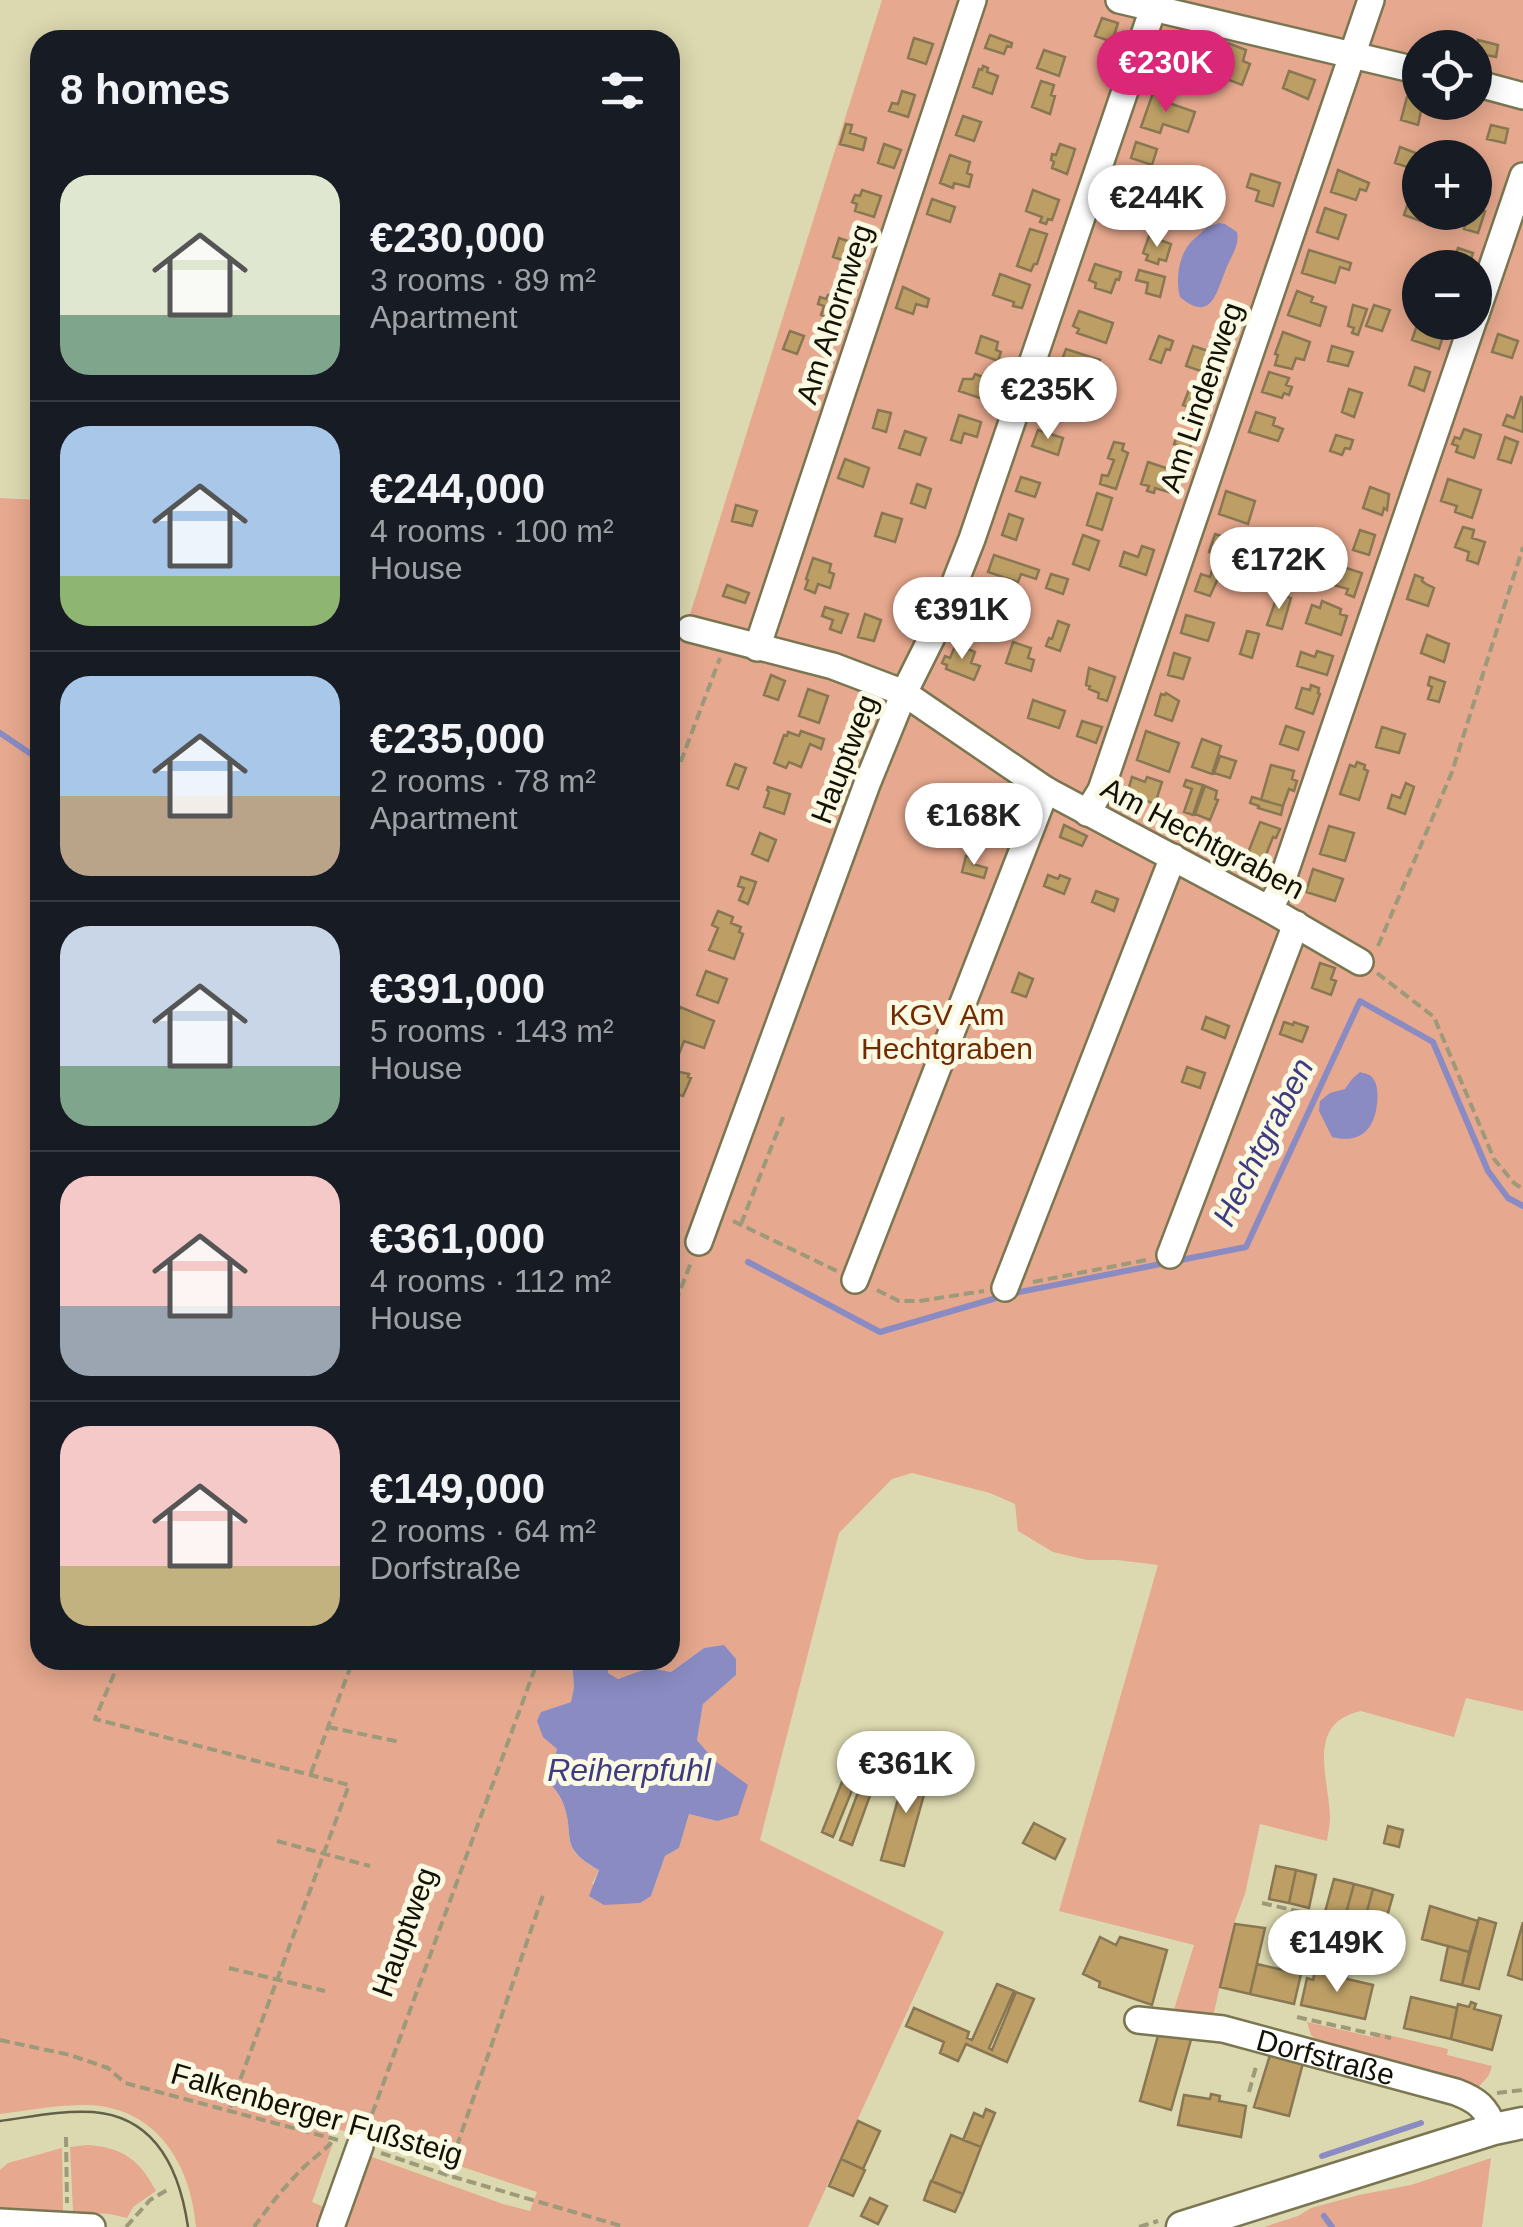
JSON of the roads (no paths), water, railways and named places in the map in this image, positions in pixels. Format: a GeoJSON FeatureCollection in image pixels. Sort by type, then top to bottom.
{"type":"FeatureCollection","features":[{"type":"Feature","properties":{"kind":"main road","name":"Dorfstraße"},"geometry":{"type":"LineString","coordinates":[[1182,2227],[1509,2126]]}},
{"type":"Feature","properties":{"kind":"lane","name":"Am Ahornweg"},"geometry":{"type":"LineString","coordinates":[[757,648],[973,0]]}},
{"type":"Feature","properties":{"kind":"lane"},"geometry":{"type":"LineString","coordinates":[[1119,0],[1154,4],[1402,67]]}},
{"type":"Feature","properties":{"kind":"lane","name":"Am Lindenweg"},"geometry":{"type":"LineString","coordinates":[[1087,813],[1101,790],[1372,0]]}},
{"type":"Feature","properties":{"kind":"lane","name":"Hauptweg"},"geometry":{"type":"LineString","coordinates":[[699,1242],[861,802],[904,692],[939,623],[972,539],[1154,4]]}},
{"type":"Feature","properties":{"kind":"lane"},"geometry":{"type":"LineString","coordinates":[[1492,88],[1523,96]]}},
{"type":"Feature","properties":{"kind":"lane"},"geometry":{"type":"LineString","coordinates":[[1492,267],[1523,176]]}},
{"type":"Feature","properties":{"kind":"lane"},"geometry":{"type":"LineString","coordinates":[[1269,909],[1467,340]]}},
{"type":"Feature","properties":{"kind":"lane","name":"Am Hechtgraben"},"geometry":{"type":"LineString","coordinates":[[690,629],[833,666],[904,692],[1046,790],[1364,964]]}},
{"type":"Feature","properties":{"kind":"lane"},"geometry":{"type":"LineString","coordinates":[[855,1280],[1046,790]]}},
{"type":"Feature","properties":{"kind":"lane"},"geometry":{"type":"LineString","coordinates":[[1004,1288],[1173,858]]}},
{"type":"Feature","properties":{"kind":"lane"},"geometry":{"type":"LineString","coordinates":[[1170,1255],[1296,924]]}},
{"type":"Feature","properties":{"kind":"lane","name":"Dorfstraße"},"geometry":{"type":"LineString","coordinates":[[1138,2020],[1223,2028],[1456,2092],[1509,2126]]}},
{"type":"Feature","properties":{"kind":"lane"},"geometry":{"type":"LineString","coordinates":[[332,2227],[360,2146]]}},
{"type":"Feature","properties":{"kind":"lane"},"geometry":{"type":"LineString","coordinates":[[0,2222],[80,2226]]}},
{"type":"Feature","properties":{"kind":"water"},"geometry":{"type":"Polygon","coordinates":[[[1219,223],[1237,232],[1237,241],[1215,296],[1206,306],[1199,307],[1180,297],[1180,266],[1189,244],[1207,227],[1219,223]]]}},
{"type":"Feature","properties":{"kind":"water"},"geometry":{"type":"Polygon","coordinates":[[[1360,1072],[1371,1076],[1376,1085],[1372,1122],[1357,1137],[1332,1137],[1319,1111],[1320,1101],[1345,1089],[1360,1072]]]}},
{"type":"Feature","properties":{"kind":"water","name":"Reiherpfuhl"},"geometry":{"type":"Polygon","coordinates":[[[724,1645],[736,1659],[736,1675],[703,1704],[697,1740],[715,1761],[748,1785],[738,1815],[717,1821],[689,1814],[679,1848],[665,1856],[651,1896],[640,1903],[604,1905],[589,1896],[599,1870],[577,1855],[570,1841],[563,1803],[549,1782],[557,1749],[543,1737],[537,1721],[541,1712],[571,1702],[573,1670],[608,1670],[618,1679],[643,1670],[671,1672],[680,1670],[680,1665],[704,1648],[724,1645]]]}},
{"type":"Feature","properties":{"kind":"waterway","name":"Hechtgraben"},"geometry":{"type":"LineString","coordinates":[[0,733],[30,753]]}},
{"type":"Feature","properties":{"kind":"waterway","name":"Hechtgraben"},"geometry":{"type":"LineString","coordinates":[[748,1262],[880,1332],[1010,1294],[1246,1247],[1360,1001],[1433,1042],[1488,1171],[1508,1198],[1523,1206]]}},
{"type":"Feature","properties":{"kind":"waterway"},"geometry":{"type":"LineString","coordinates":[[1322,2156],[1421,2123]]}},
{"type":"Feature","properties":{"kind":"waterway"},"geometry":{"type":"LineString","coordinates":[[1324,2216],[1332,2227]]}},
{"type":"Feature","properties":{"kind":"tram line"},"geometry":{"type":"LineString","coordinates":[[0,2121],[93,2112],[134,2124],[162,2151],[171,2168],[188,2227]]}},
{"type":"Feature","properties":{"kind":"park label","name":"KGV Am Hechtgraben"},"geometry":{"type":"Point","coordinates":[947,1031]}}]}
